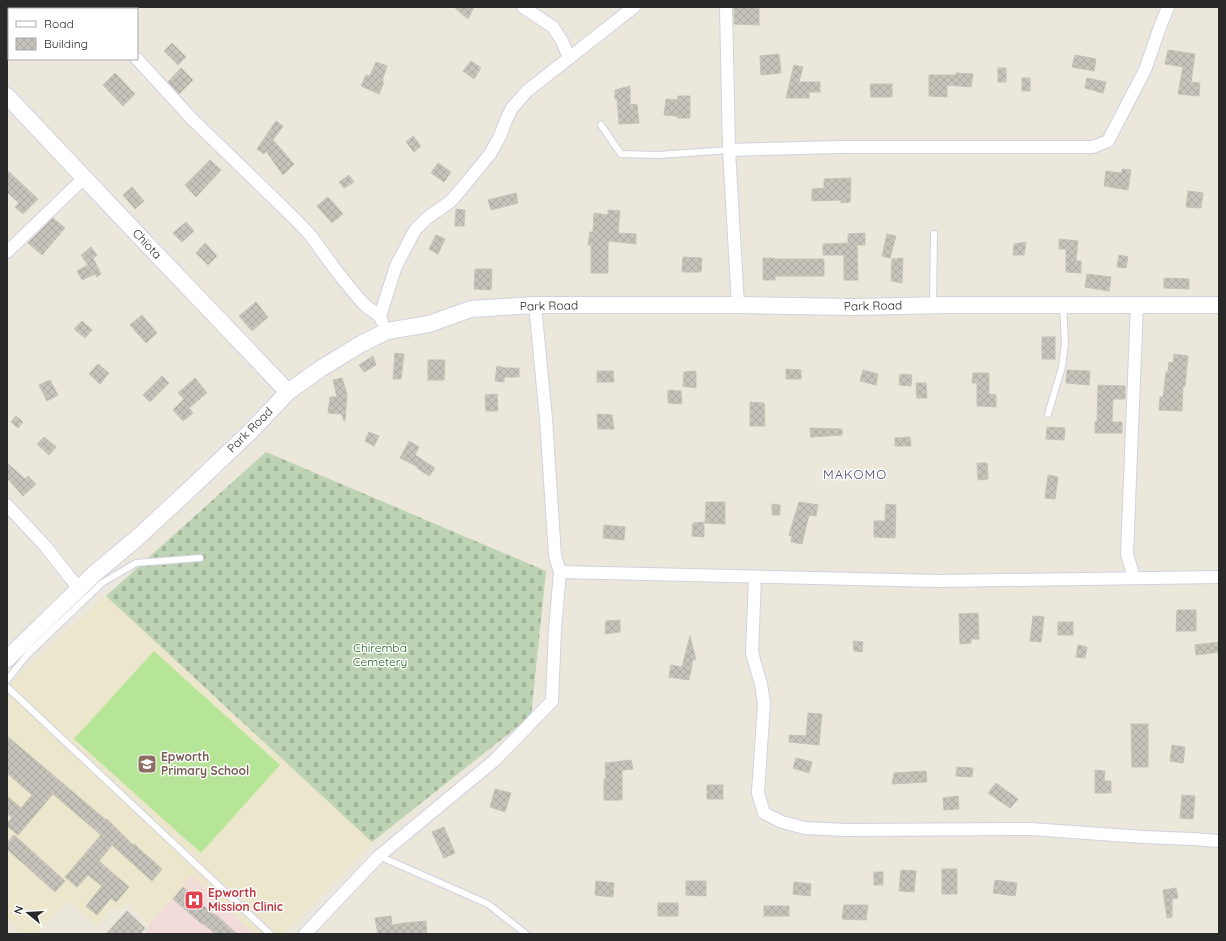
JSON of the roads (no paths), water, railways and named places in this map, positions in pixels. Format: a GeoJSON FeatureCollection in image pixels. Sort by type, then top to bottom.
{"type":"FeatureCollection","features":[{"type":"Feature","properties":{"kind":"street"},"geometry":{"type":"LineString","coordinates":[[523,7],[553,27],[562,41],[569,58]]}},
{"type":"Feature","properties":{"kind":"street"},"geometry":{"type":"LineString","coordinates":[[380,316],[396,266],[415,230],[427,218],[451,201],[490,154],[500,136],[512,108],[527,91],[634,7]]}},
{"type":"Feature","properties":{"kind":"street"},"geometry":{"type":"LineString","coordinates":[[726,7],[729,150],[738,305]]}},
{"type":"Feature","properties":{"kind":"street"},"geometry":{"type":"LineString","coordinates":[[729,150],[839,147],[1093,148],[1108,142],[1145,70],[1168,7]]}},
{"type":"Feature","properties":{"kind":"street"},"geometry":{"type":"LineString","coordinates":[[138,60],[196,124],[311,236],[337,272],[367,308],[380,316],[387,331]]}},
{"type":"Feature","properties":{"kind":"street","name":"Chiota"},"geometry":{"type":"LineString","coordinates":[[7,96],[288,392]]}},
{"type":"Feature","properties":{"kind":"street"},"geometry":{"type":"LineString","coordinates":[[7,252],[84,178]]}},
{"type":"Feature","properties":{"kind":"street","name":"Park Road"},"geometry":{"type":"LineString","coordinates":[[7,659],[79,589],[98,579],[136,539],[250,432],[288,392],[320,369],[361,344],[387,331],[429,324],[471,309],[535,305],[738,305],[853,307],[1063,304],[1219,305]]}},
{"type":"Feature","properties":{"kind":"street"},"geometry":{"type":"LineString","coordinates":[[1134,578],[1127,554],[1137,304]]}},
{"type":"Feature","properties":{"kind":"street"},"geometry":{"type":"LineString","coordinates":[[305,934],[379,856],[495,760],[552,701],[555,629],[560,572],[555,556],[546,419],[535,305]]}},
{"type":"Feature","properties":{"kind":"street"},"geometry":{"type":"LineString","coordinates":[[7,505],[46,547],[79,589]]}},
{"type":"Feature","properties":{"kind":"street"},"geometry":{"type":"LineString","coordinates":[[560,572],[938,581],[1219,577]]}},
{"type":"Feature","properties":{"kind":"street"},"geometry":{"type":"LineString","coordinates":[[755,577],[752,654],[761,684],[764,703],[758,793],[764,813],[782,822],[805,828],[845,830],[1031,829],[1219,841]]}},
{"type":"Feature","properties":{"kind":"lane"},"geometry":{"type":"LineString","coordinates":[[601,125],[621,154],[658,155],[729,150]]}},
{"type":"Feature","properties":{"kind":"lane"},"geometry":{"type":"LineString","coordinates":[[933,305],[934,234]]}},
{"type":"Feature","properties":{"kind":"lane"},"geometry":{"type":"LineString","coordinates":[[1048,414],[1062,367],[1065,343],[1063,304]]}},
{"type":"Feature","properties":{"kind":"lane"},"geometry":{"type":"LineString","coordinates":[[7,680],[27,655],[98,579],[136,563],[200,558]]}},
{"type":"Feature","properties":{"kind":"lane"},"geometry":{"type":"LineString","coordinates":[[7,687],[270,934]]}},
{"type":"Feature","properties":{"kind":"lane"},"geometry":{"type":"LineString","coordinates":[[379,856],[488,904],[526,934]]}},
{"type":"Feature","properties":{"kind":"place","name":"Epworth Primary School"},"geometry":{"type":"Point","coordinates":[147,764]}},
{"type":"Feature","properties":{"kind":"place","name":"Epworth Mission Clinic"},"geometry":{"type":"Point","coordinates":[194,900]}},
{"type":"Feature","properties":{"kind":"district","name":"MAKOMO"},"geometry":{"type":"Point","coordinates":[855,474]}},
{"type":"Feature","properties":{"kind":"park label","name":"Chiremba Cemetery"},"geometry":{"type":"Point","coordinates":[380,655]}}]}
